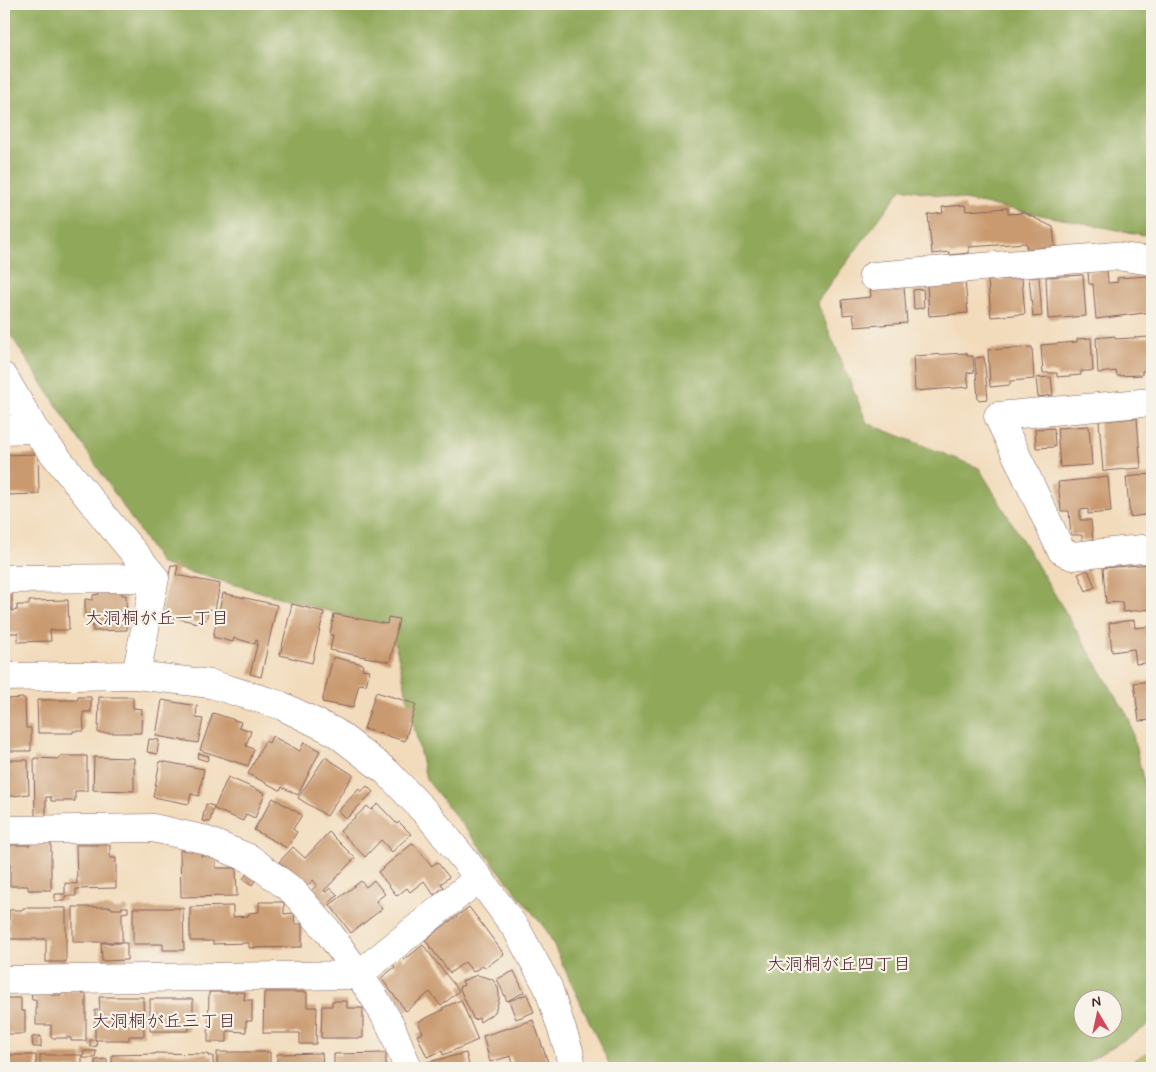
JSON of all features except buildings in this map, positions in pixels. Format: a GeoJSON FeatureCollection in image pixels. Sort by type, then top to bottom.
{"type":"FeatureCollection","features":[{"type":"Feature","properties":{"kind":"street"},"geometry":{"type":"LineString","coordinates":[[873,276],[1114,256],[1152,261]]}},
{"type":"Feature","properties":{"kind":"street"},"geometry":{"type":"LineString","coordinates":[[4,377],[34,430],[156,578]]}},
{"type":"Feature","properties":{"kind":"street"},"geometry":{"type":"LineString","coordinates":[[1152,402],[998,416],[1061,550],[1072,556],[1152,548]]}},
{"type":"Feature","properties":{"kind":"street"},"geometry":{"type":"LineString","coordinates":[[4,430],[34,430]]}},
{"type":"Feature","properties":{"kind":"street"},"geometry":{"type":"LineString","coordinates":[[4,579],[156,578]]}},
{"type":"Feature","properties":{"kind":"street"},"geometry":{"type":"LineString","coordinates":[[136,675],[156,578]]}},
{"type":"Feature","properties":{"kind":"street"},"geometry":{"type":"LineString","coordinates":[[4,677],[136,675],[211,684],[280,705],[334,732],[387,772],[430,817],[479,878],[517,930],[548,987],[569,1051],[572,1068]]}},
{"type":"Feature","properties":{"kind":"street"},"geometry":{"type":"LineString","coordinates":[[4,830],[153,828],[202,839],[249,858],[293,892],[327,930],[373,995],[391,1026],[408,1068]]}},
{"type":"Feature","properties":{"kind":"street"},"geometry":{"type":"LineString","coordinates":[[4,980],[358,975],[479,878]]}},
{"type":"Feature","properties":{"kind":"green space"},"geometry":{"type":"Polygon","coordinates":[[[4,4],[1152,4],[1152,227],[1144,235],[902,188],[817,302],[867,423],[979,468],[1129,718],[1152,818],[1152,1023],[1124,1040],[1124,990],[1074,990],[1074,1040],[1124,1040],[1077,1068],[611,1068],[547,931],[426,779],[392,629],[161,564],[4,325],[4,4]]]}},
{"type":"Feature","properties":{"kind":"green space"},"geometry":{"type":"Polygon","coordinates":[[[1152,1050],[1152,1068],[1122,1068],[1152,1050]]]}},
{"type":"Feature","properties":{"kind":"district","name":"大洞桐が丘一丁目"},"geometry":{"type":"Point","coordinates":[157,618]}},
{"type":"Feature","properties":{"kind":"district","name":"大洞桐が丘四丁目"},"geometry":{"type":"Point","coordinates":[839,964]}},
{"type":"Feature","properties":{"kind":"district","name":"大洞桐が丘三丁目"},"geometry":{"type":"Point","coordinates":[164,1021]}}]}
